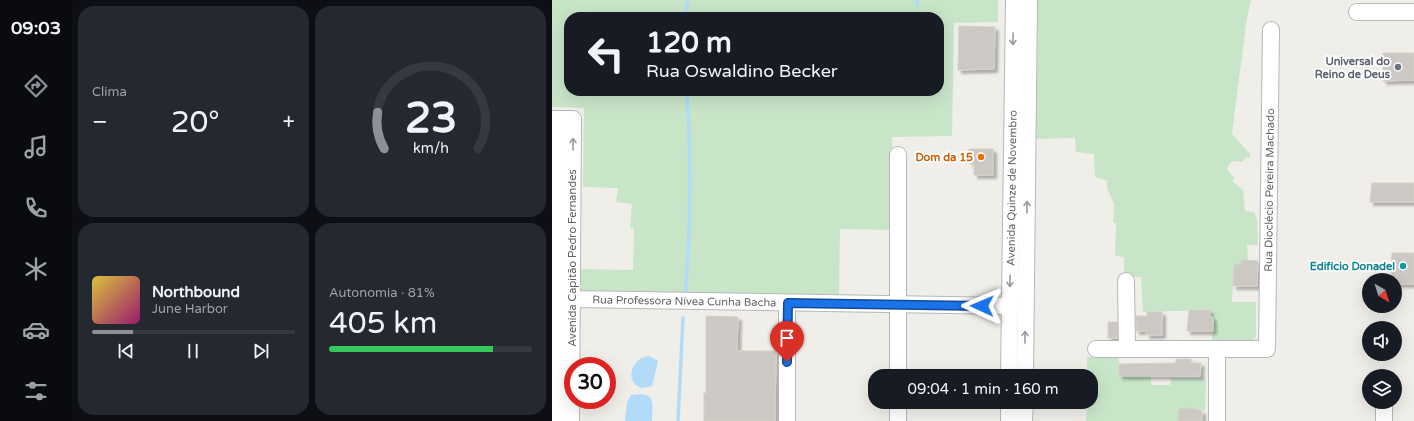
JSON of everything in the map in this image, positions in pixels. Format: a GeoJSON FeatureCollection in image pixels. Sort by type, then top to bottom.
{"type":"FeatureCollection","features":[{"type":"Feature","properties":{"kind":"street","name":"Avenida Quinze de Novembro"},"geometry":{"type":"LineString","coordinates":[[1009,369],[1014,0]]}},
{"type":"Feature","properties":{"kind":"street","name":"Avenida Quinze de Novembro"},"geometry":{"type":"LineString","coordinates":[[1025,369],[1029,0]]}},
{"type":"Feature","properties":{"kind":"street"},"geometry":{"type":"LineString","coordinates":[[1357,12],[1414,12]]}},
{"type":"Feature","properties":{"kind":"street","name":"Rua Dioclécio Pereira Machado"},"geometry":{"type":"LineString","coordinates":[[1217,349],[1267,349],[1270,30]]}},
{"type":"Feature","properties":{"kind":"street","name":"Avenida Capitão Pedro Fernandes"},"geometry":{"type":"LineString","coordinates":[[556,421],[555,292],[561,119]]}},
{"type":"Feature","properties":{"kind":"street","name":"Avenida Capitão Pedro Fernandes"},"geometry":{"type":"LineString","coordinates":[[561,119],[572,299],[571,421]]}},
{"type":"Feature","properties":{"kind":"street"},"geometry":{"type":"LineString","coordinates":[[898,155],[898,369]]}},
{"type":"Feature","properties":{"kind":"street"},"geometry":{"type":"LineString","coordinates":[[1126,281],[1127,349]]}},
{"type":"Feature","properties":{"kind":"street","name":"Rua Professora Nívea Cunha Bacha"},"geometry":{"type":"LineString","coordinates":[[555,292],[572,299],[1010,306]]}},
{"type":"Feature","properties":{"kind":"street"},"geometry":{"type":"LineString","coordinates":[[787,421],[788,303]]}},
{"type":"Feature","properties":{"kind":"street"},"geometry":{"type":"LineString","coordinates":[[1096,349],[1217,349],[1217,421]]}},
{"type":"Feature","properties":{"kind":"street"},"geometry":{"type":"LineString","coordinates":[[898,409],[898,421]]}},
{"type":"Feature","properties":{"kind":"street"},"geometry":{"type":"LineString","coordinates":[[1009,409],[1009,421]]}},
{"type":"Feature","properties":{"kind":"street"},"geometry":{"type":"LineString","coordinates":[[1024,409],[1024,421]]}},
{"type":"Feature","properties":{"kind":"street"},"geometry":{"type":"LineString","coordinates":[[1384,409],[1384,421]]}},
{"type":"Feature","properties":{"kind":"green space"},"geometry":{"type":"Polygon","coordinates":[[[552,0],[998,0],[998,22],[954,23],[952,136],[892,137],[892,230],[840,229],[839,296],[578,293],[578,269],[633,270],[634,229],[630,228],[632,204],[616,202],[618,188],[583,187],[584,108],[552,107],[552,0]]]}},
{"type":"Feature","properties":{"kind":"green space"},"geometry":{"type":"Polygon","coordinates":[[[1038,0],[1251,0],[1247,17],[1232,134],[1251,155],[1249,158],[1246,157],[1242,162],[1233,161],[1229,164],[1227,170],[1235,178],[1232,181],[1243,190],[1245,211],[1254,212],[1257,219],[1258,245],[1247,245],[1248,260],[1242,260],[1241,265],[1234,265],[1232,302],[1256,302],[1256,337],[1253,341],[1212,340],[1213,317],[1210,317],[1210,310],[1143,312],[1141,277],[1124,277],[1124,257],[1115,256],[1116,223],[1113,223],[1114,204],[1107,188],[1107,181],[1095,177],[1094,154],[1076,152],[1075,138],[1036,139],[1038,0]]]}},
{"type":"Feature","properties":{"kind":"green space"},"geometry":{"type":"Polygon","coordinates":[[[1087,357],[1119,357],[1119,376],[1151,376],[1151,385],[1170,385],[1171,378],[1206,378],[1205,411],[1191,408],[1178,421],[1086,421],[1087,409],[1098,409],[1098,369],[1087,369],[1087,357]]]}},
{"type":"Feature","properties":{"kind":"water"},"geometry":{"type":"Polygon","coordinates":[[[649,356],[658,361],[652,386],[642,388],[636,385],[633,381],[631,376],[632,370],[638,361],[643,357],[649,356]]]}},
{"type":"Feature","properties":{"kind":"water"},"geometry":{"type":"Polygon","coordinates":[[[639,394],[649,396],[653,408],[652,421],[625,421],[627,402],[631,395],[639,394]]]}},
{"type":"Feature","properties":{"kind":"building"},"geometry":{"type":"Polygon","coordinates":[[[959,26],[995,27],[994,69],[958,70],[959,26]]]}},
{"type":"Feature","properties":{"kind":"building","name":"Universal do Reino de Deus"},"geometry":{"type":"Polygon","coordinates":[[[1383,53],[1414,53],[1414,80],[1383,81],[1383,53]]]}},
{"type":"Feature","properties":{"kind":"building","name":"Dom da 15"},"geometry":{"type":"Polygon","coordinates":[[[969,149],[993,149],[993,175],[974,175],[974,164],[970,164],[969,149]]]}},
{"type":"Feature","properties":{"kind":"building"},"geometry":{"type":"Polygon","coordinates":[[[1372,183],[1414,183],[1414,202],[1370,202],[1372,183]]]}},
{"type":"Feature","properties":{"kind":"building","name":"Edifício Donadel"},"geometry":{"type":"Polygon","coordinates":[[[1392,253],[1414,253],[1414,284],[1402,284],[1402,273],[1391,273],[1392,253]]]}},
{"type":"Feature","properties":{"kind":"building"},"geometry":{"type":"Polygon","coordinates":[[[1241,260],[1258,261],[1257,286],[1233,286],[1234,264],[1241,265],[1241,260]]]}},
{"type":"Feature","properties":{"kind":"building"},"geometry":{"type":"Polygon","coordinates":[[[1189,310],[1210,310],[1210,317],[1213,317],[1213,331],[1187,331],[1189,310]]]}},
{"type":"Feature","properties":{"kind":"building"},"geometry":{"type":"Polygon","coordinates":[[[1147,312],[1162,312],[1162,335],[1146,335],[1147,331],[1136,331],[1136,316],[1147,316],[1147,312]]]}},
{"type":"Feature","properties":{"kind":"building"},"geometry":{"type":"Polygon","coordinates":[[[706,316],[738,317],[737,351],[776,351],[775,421],[704,421],[704,393],[706,393],[706,316]]]}},
{"type":"Feature","properties":{"kind":"building"},"geometry":{"type":"Polygon","coordinates":[[[1108,322],[1117,322],[1117,338],[1108,338],[1108,322]]]}},
{"type":"Feature","properties":{"kind":"building"},"geometry":{"type":"Polygon","coordinates":[[[1176,359],[1191,359],[1191,363],[1201,363],[1200,376],[1119,376],[1119,364],[1176,363],[1176,359]]]}},
{"type":"Feature","properties":{"kind":"building"},"geometry":{"type":"Polygon","coordinates":[[[1191,408],[1202,411],[1202,421],[1178,421],[1179,409],[1191,408]]]}},
{"type":"Feature","properties":{"kind":"waterway"},"geometry":{"type":"LineString","coordinates":[[686,12],[688,0]]}},
{"type":"Feature","properties":{"kind":"waterway"},"geometry":{"type":"LineString","coordinates":[[917,0],[918,5]]}},
{"type":"Feature","properties":{"kind":"waterway"},"geometry":{"type":"LineString","coordinates":[[685,297],[690,194],[687,96]]}},
{"type":"Feature","properties":{"kind":"waterway"},"geometry":{"type":"LineString","coordinates":[[678,421],[683,318]]}},
{"type":"Feature","properties":{"kind":"place","name":"Universal do Reino de Deus"},"geometry":{"type":"Point","coordinates":[1398,67]}},
{"type":"Feature","properties":{"kind":"place","name":"Dom da 15"},"geometry":{"type":"Point","coordinates":[981,157]}},
{"type":"Feature","properties":{"kind":"place","name":"Edifício Donadel"},"geometry":{"type":"Point","coordinates":[1403,266]}},
{"type":"Feature","properties":{"kind":"route"},"geometry":{"type":"LineString","coordinates":[[787,362],[788,303],[982,306]]}}]}
